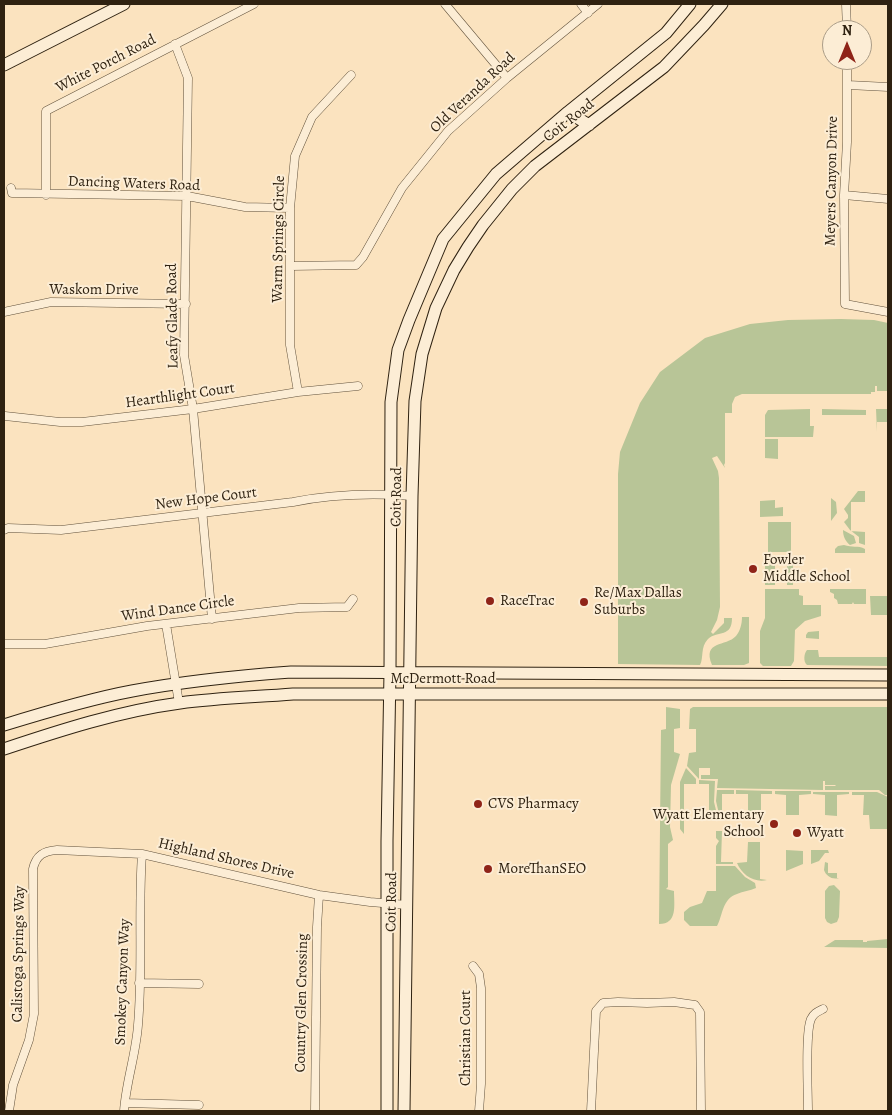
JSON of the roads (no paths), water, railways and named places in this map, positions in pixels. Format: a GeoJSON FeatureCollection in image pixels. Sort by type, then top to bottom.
{"type":"FeatureCollection","features":[{"type":"Feature","properties":{"kind":"main road"},"geometry":{"type":"LineString","coordinates":[[4,65],[124,4]]}},
{"type":"Feature","properties":{"kind":"main road","name":"Coit Road"},"geometry":{"type":"LineString","coordinates":[[387,1111],[391,402],[398,350],[444,239],[496,174],[568,112],[666,33],[690,4]]}},
{"type":"Feature","properties":{"kind":"main road","name":"Coit Road"},"geometry":{"type":"LineString","coordinates":[[404,1111],[412,496],[415,401],[422,354],[436,308],[464,255],[512,189],[535,166],[664,67],[722,4]]}},
{"type":"Feature","properties":{"kind":"main road"},"geometry":{"type":"LineString","coordinates":[[568,112],[589,124]]}},
{"type":"Feature","properties":{"kind":"main road"},"geometry":{"type":"LineString","coordinates":[[568,112],[576,134]]}},
{"type":"Feature","properties":{"kind":"main road","name":"McDermott Road"},"geometry":{"type":"LineString","coordinates":[[4,725],[53,710],[132,691],[230,677],[290,672],[888,675]]}},
{"type":"Feature","properties":{"kind":"main road"},"geometry":{"type":"LineString","coordinates":[[604,673],[604,694]]}},
{"type":"Feature","properties":{"kind":"main road"},"geometry":{"type":"LineString","coordinates":[[752,674],[752,694]]}},
{"type":"Feature","properties":{"kind":"main road","name":"McDermott Road"},"geometry":{"type":"LineString","coordinates":[[4,749],[63,729],[179,703],[294,694],[888,694]]}},
{"type":"Feature","properties":{"kind":"main road"},"geometry":{"type":"LineString","coordinates":[[388,798],[395,806],[395,830],[399,834],[407,834]]}},
{"type":"Feature","properties":{"kind":"street","name":"White Porch Road"},"geometry":{"type":"LineString","coordinates":[[46,195],[46,111],[254,4]]}},
{"type":"Feature","properties":{"kind":"street"},"geometry":{"type":"LineString","coordinates":[[445,4],[507,78]]}},
{"type":"Feature","properties":{"kind":"street"},"geometry":{"type":"LineString","coordinates":[[581,4],[588,13]]}},
{"type":"Feature","properties":{"kind":"street","name":"Old Veranda Road"},"geometry":{"type":"LineString","coordinates":[[291,266],[356,265],[402,188],[448,131],[507,78],[598,4]]}},
{"type":"Feature","properties":{"kind":"street"},"geometry":{"type":"LineString","coordinates":[[846,4],[846,20]]}},
{"type":"Feature","properties":{"kind":"street","name":"Leafy Glade Road"},"geometry":{"type":"LineString","coordinates":[[175,44],[188,78],[188,196],[184,355],[193,409],[212,619]]}},
{"type":"Feature","properties":{"kind":"street","name":"Meyers Canyon Drive"},"geometry":{"type":"LineString","coordinates":[[847,70],[844,195],[845,304],[888,312]]}},
{"type":"Feature","properties":{"kind":"street","name":"Warm Springs Circle"},"geometry":{"type":"LineString","coordinates":[[298,392],[290,345],[290,208],[295,156],[312,117],[351,75]]}},
{"type":"Feature","properties":{"kind":"street"},"geometry":{"type":"LineString","coordinates":[[848,85],[888,87]]}},
{"type":"Feature","properties":{"kind":"street","name":"Dancing Waters Road"},"geometry":{"type":"LineString","coordinates":[[11,188],[12,193],[188,196],[245,207],[290,208]]}},
{"type":"Feature","properties":{"kind":"street"},"geometry":{"type":"LineString","coordinates":[[844,195],[888,199]]}},
{"type":"Feature","properties":{"kind":"street","name":"Waskom Drive"},"geometry":{"type":"LineString","coordinates":[[4,312],[51,302],[186,304]]}},
{"type":"Feature","properties":{"kind":"street","name":"Hearthlight Court"},"geometry":{"type":"LineString","coordinates":[[5,416],[60,422],[82,422],[193,409],[298,392],[358,386]]}},
{"type":"Feature","properties":{"kind":"street","name":"New Hope Court"},"geometry":{"type":"LineString","coordinates":[[4,530],[8,528],[61,530],[293,502],[322,496],[360,493],[412,496]]}},
{"type":"Feature","properties":{"kind":"street","name":"Wind Dance Circle"},"geometry":{"type":"LineString","coordinates":[[4,644],[45,644],[166,624],[299,608],[347,607],[354,599]]}},
{"type":"Feature","properties":{"kind":"street"},"geometry":{"type":"LineString","coordinates":[[166,624],[179,703]]}},
{"type":"Feature","properties":{"kind":"street","name":"Highland Shores Drive"},"geometry":{"type":"LineString","coordinates":[[39,856],[57,850],[142,854],[319,895],[370,902],[407,904]]}},
{"type":"Feature","properties":{"kind":"street","name":"Smokey Canyon Way"},"geometry":{"type":"LineString","coordinates":[[124,1107],[138,1026],[139,891],[142,854]]}},
{"type":"Feature","properties":{"kind":"street","name":"Calistoga Springs Way"},"geometry":{"type":"LineString","coordinates":[[9,1111],[13,1086],[30,1035],[34,1014],[33,869],[39,856]]}},
{"type":"Feature","properties":{"kind":"street","name":"Country Glen Crossing"},"geometry":{"type":"LineString","coordinates":[[315,1111],[319,895]]}},
{"type":"Feature","properties":{"kind":"street","name":"Christian Court"},"geometry":{"type":"LineString","coordinates":[[473,966],[479,974],[481,988],[481,1084],[479,1111]]}},
{"type":"Feature","properties":{"kind":"street"},"geometry":{"type":"LineString","coordinates":[[139,983],[199,984]]}},
{"type":"Feature","properties":{"kind":"street"},"geometry":{"type":"LineString","coordinates":[[591,1111],[596,1011],[603,1003],[674,1002],[695,1005],[700,1012],[701,1111]]}},
{"type":"Feature","properties":{"kind":"street"},"geometry":{"type":"LineString","coordinates":[[808,1111],[808,1039],[810,1021],[815,1012],[823,1009]]}},
{"type":"Feature","properties":{"kind":"street"},"geometry":{"type":"LineString","coordinates":[[124,1107],[199,1105]]}},
{"type":"Feature","properties":{"kind":"place","name":"Fowler Middle School"},"geometry":{"type":"Point","coordinates":[753,569]}},
{"type":"Feature","properties":{"kind":"place","name":"RaceTrac"},"geometry":{"type":"Point","coordinates":[490,601]}},
{"type":"Feature","properties":{"kind":"place","name":"Re/Max Dallas Suburbs"},"geometry":{"type":"Point","coordinates":[584,602]}},
{"type":"Feature","properties":{"kind":"place","name":"CVS Pharmacy"},"geometry":{"type":"Point","coordinates":[478,804]}},
{"type":"Feature","properties":{"kind":"place","name":"Wyatt Elementary School"},"geometry":{"type":"Point","coordinates":[774,824]}},
{"type":"Feature","properties":{"kind":"place","name":"Wyatt"},"geometry":{"type":"Point","coordinates":[797,833]}},
{"type":"Feature","properties":{"kind":"place","name":"MoreThanSEO"},"geometry":{"type":"Point","coordinates":[488,869]}}]}
